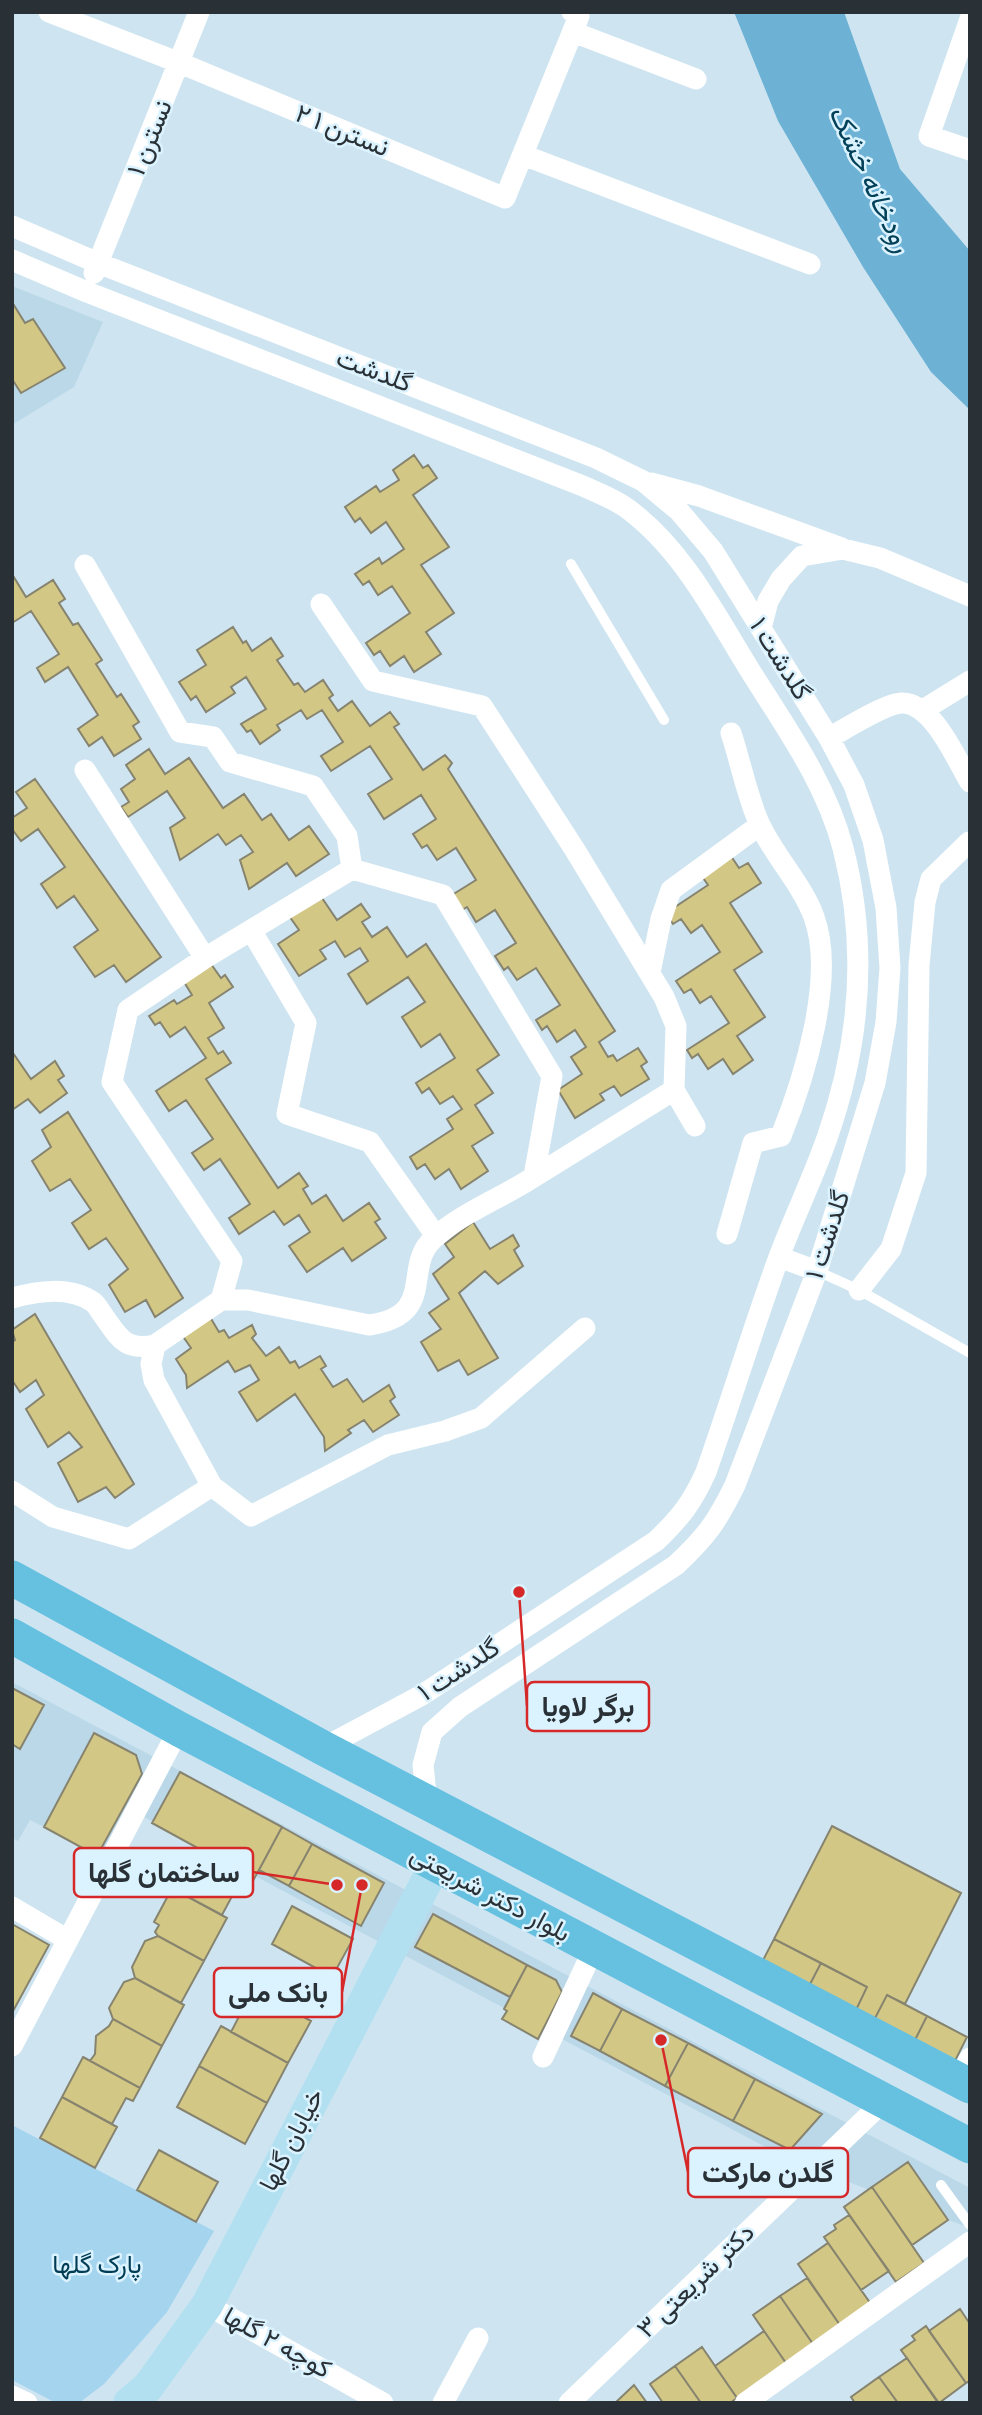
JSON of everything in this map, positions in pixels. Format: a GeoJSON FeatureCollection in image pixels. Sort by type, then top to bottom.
{"type":"FeatureCollection","features":[{"type":"Feature","properties":{"kind":"main road","name":"بلوار دکتر شریعتی"},"geometry":{"type":"LineString","coordinates":[[12,1578],[427,1803],[641,1914],[966,2074]]}},
{"type":"Feature","properties":{"kind":"main road","name":"بلوار دکتر شریعتی"},"geometry":{"type":"LineString","coordinates":[[12,1636],[179,1729],[970,2146]]}},
{"type":"Feature","properties":{"kind":"main road"},"geometry":{"type":"LineString","coordinates":[[605,1954],[641,1914]]}},
{"type":"Feature","properties":{"kind":"street","name":"۲ نسترن ۱"},"geometry":{"type":"LineString","coordinates":[[49,12],[505,198],[523,155]]}},
{"type":"Feature","properties":{"kind":"street","name":"نسترن ۱"},"geometry":{"type":"LineString","coordinates":[[87,292],[200,12]]}},
{"type":"Feature","properties":{"kind":"street"},"geometry":{"type":"LineString","coordinates":[[970,19],[929,136],[970,150]]}},
{"type":"Feature","properties":{"kind":"street"},"geometry":{"type":"LineString","coordinates":[[696,79],[575,20],[523,155],[810,264]]}},
{"type":"Feature","properties":{"kind":"street","name":"گلدشت"},"geometry":{"type":"LineString","coordinates":[[12,226],[98,263],[596,458],[642,481],[679,511],[713,551]]}},
{"type":"Feature","properties":{"kind":"street","name":"گلدشت"},"geometry":{"type":"LineString","coordinates":[[12,260],[87,292],[583,486],[626,507],[657,533],[688,570]]}},
{"type":"Feature","properties":{"kind":"street"},"geometry":{"type":"LineString","coordinates":[[291,372],[302,342]]}},
{"type":"Feature","properties":{"kind":"street"},"geometry":{"type":"LineString","coordinates":[[642,481],[699,496],[847,550],[880,558],[970,596]]}},
{"type":"Feature","properties":{"kind":"street"},"geometry":{"type":"LineString","coordinates":[[761,628],[768,601],[781,579],[802,556],[847,550]]}},
{"type":"Feature","properties":{"kind":"street","name":"گلدشت ۱"},"geometry":{"type":"LineString","coordinates":[[427,1803],[423,1765],[432,1732],[460,1707],[676,1565],[705,1537],[721,1515],[817,1271],[875,1083],[886,1021],[890,968],[886,908],[873,840],[854,785],[829,738],[713,551]]}},
{"type":"Feature","properties":{"kind":"street"},"geometry":{"type":"LineString","coordinates":[[85,565],[180,732],[213,737],[230,762],[313,786],[346,836],[352,869]]}},
{"type":"Feature","properties":{"kind":"street","name":"گلدشت ۱"},"geometry":{"type":"LineString","coordinates":[[323,1748],[422,1695],[656,1541],[681,1517],[694,1499],[706,1472],[779,1257],[827,1137],[845,1076],[855,1017],[859,968],[855,912],[843,848],[825,797],[802,754],[688,570]]}},
{"type":"Feature","properties":{"kind":"street"},"geometry":{"type":"LineString","coordinates":[[321,604],[373,681],[482,706],[664,997],[676,1027],[674,1090],[695,1126]]}},
{"type":"Feature","properties":{"kind":"street"},"geometry":{"type":"LineString","coordinates":[[923,710],[970,681]]}},
{"type":"Feature","properties":{"kind":"street"},"geometry":{"type":"LineString","coordinates":[[829,738],[881,710],[901,703],[920,707],[934,722],[970,782]]}},
{"type":"Feature","properties":{"kind":"street"},"geometry":{"type":"LineString","coordinates":[[727,1234],[753,1143],[781,1136],[789,1116],[813,1037],[822,966],[815,918],[761,825],[731,733]]}},
{"type":"Feature","properties":{"kind":"street"},"geometry":{"type":"LineString","coordinates":[[85,770],[205,958]]}},
{"type":"Feature","properties":{"kind":"street"},"geometry":{"type":"LineString","coordinates":[[650,972],[671,890],[761,825]]}},
{"type":"Feature","properties":{"kind":"street"},"geometry":{"type":"LineString","coordinates":[[970,842],[970,861]]}},
{"type":"Feature","properties":{"kind":"street"},"geometry":{"type":"LineString","coordinates":[[859,1290],[891,1249],[916,1173],[919,965],[930,879],[970,842]]}},
{"type":"Feature","properties":{"kind":"street"},"geometry":{"type":"LineString","coordinates":[[222,1300],[232,1261],[113,1082],[128,1010],[205,958],[352,869],[443,895],[552,1076],[534,1176]]}},
{"type":"Feature","properties":{"kind":"street"},"geometry":{"type":"LineString","coordinates":[[251,930],[306,1023],[286,1114],[370,1142],[436,1237]]}},
{"type":"Feature","properties":{"kind":"street"},"geometry":{"type":"LineString","coordinates":[[12,1298],[67,1291],[94,1303],[128,1345],[139,1348],[155,1345],[222,1300],[248,1300],[369,1325],[386,1322],[403,1312],[414,1298],[422,1255],[431,1240],[472,1211],[674,1090]]}},
{"type":"Feature","properties":{"kind":"street"},"geometry":{"type":"LineString","coordinates":[[779,1257],[817,1271]]}},
{"type":"Feature","properties":{"kind":"street"},"geometry":{"type":"LineString","coordinates":[[155,1345],[151,1364],[154,1381],[212,1486],[251,1516],[388,1445],[445,1431],[481,1418],[585,1328]]}},
{"type":"Feature","properties":{"kind":"street"},"geometry":{"type":"LineString","coordinates":[[12,1491],[53,1517],[129,1539],[212,1486]]}},
{"type":"Feature","properties":{"kind":"street"},"geometry":{"type":"LineString","coordinates":[[533,1621],[552,1647]]}},
{"type":"Feature","properties":{"kind":"street"},"geometry":{"type":"LineString","coordinates":[[12,2046],[179,1729]]}},
{"type":"Feature","properties":{"kind":"street","name":"خیابان گلها"},"geometry":{"type":"LineString","coordinates":[[129,2403],[148,2387],[207,2305],[435,1865]]}},
{"type":"Feature","properties":{"kind":"street"},"geometry":{"type":"LineString","coordinates":[[12,1907],[68,1940]]}},
{"type":"Feature","properties":{"kind":"street"},"geometry":{"type":"LineString","coordinates":[[542,2057],[605,1954]]}},
{"type":"Feature","properties":{"kind":"street","name":"۳ دکتر شریعتی"},"geometry":{"type":"LineString","coordinates":[[569,2403],[884,2101]]}},
{"type":"Feature","properties":{"kind":"street"},"geometry":{"type":"LineString","coordinates":[[745,2403],[970,2242]]}},
{"type":"Feature","properties":{"kind":"street","name":"کوچه ۲ گلها"},"geometry":{"type":"LineString","coordinates":[[207,2305],[383,2403]]}},
{"type":"Feature","properties":{"kind":"street"},"geometry":{"type":"LineString","coordinates":[[443,2403],[478,2338]]}},
{"type":"Feature","properties":{"kind":"street"},"geometry":{"type":"LineString","coordinates":[[12,2396],[27,2403]]}},
{"type":"Feature","properties":{"kind":"lane"},"geometry":{"type":"LineString","coordinates":[[571,564],[664,720]]}},
{"type":"Feature","properties":{"kind":"lane"},"geometry":{"type":"LineString","coordinates":[[817,1271],[859,1290],[970,1353]]}},
{"type":"Feature","properties":{"kind":"lane"},"geometry":{"type":"LineString","coordinates":[[942,2185],[970,2225]]}},
{"type":"Feature","properties":{"kind":"shaded area"},"geometry":{"type":"Polygon","coordinates":[[[12,286],[103,322],[74,387],[12,425],[12,286]]]}},
{"type":"Feature","properties":{"kind":"shaded area"},"geometry":{"type":"Polygon","coordinates":[[[12,1682],[970,2188],[970,2228],[788,2159],[129,1809],[103,1861],[46,1825],[44,1827],[30,1820],[18,1841],[12,1838],[12,1682]]]}},
{"type":"Feature","properties":{"kind":"green space","name":"پارک گلها"},"geometry":{"type":"Polygon","coordinates":[[[12,2125],[214,2231],[167,2312],[104,2384],[79,2403],[56,2403],[12,2380],[12,2125]]]}},
{"type":"Feature","properties":{"kind":"water","name":"رودخانه خشک"},"geometry":{"type":"Polygon","coordinates":[[[734,12],[844,12],[900,169],[970,251],[970,410],[931,372],[863,267],[778,121],[734,12]]]}},
{"type":"Feature","properties":{"kind":"building"},"geometry":{"type":"Polygon","coordinates":[[[12,302],[25,323],[33,319],[65,368],[21,393],[12,379],[12,302]]]}},
{"type":"Feature","properties":{"kind":"building"},"geometry":{"type":"Polygon","coordinates":[[[414,455],[423,468],[428,465],[437,478],[413,495],[449,547],[421,565],[454,613],[426,632],[441,654],[414,672],[404,656],[390,666],[380,651],[374,655],[366,643],[410,613],[392,586],[378,595],[369,581],[363,585],[355,574],[379,558],[382,564],[404,549],[386,522],[371,533],[360,518],[355,522],[345,507],[376,486],[380,492],[399,480],[393,470],[414,455]]]}},
{"type":"Feature","properties":{"kind":"building"},"geometry":{"type":"Polygon","coordinates":[[[12,574],[26,597],[53,580],[65,599],[59,603],[73,625],[78,623],[102,660],[96,664],[117,697],[121,694],[139,722],[133,726],[141,739],[114,756],[102,737],[89,746],[78,729],[98,715],[68,667],[45,682],[37,668],[59,654],[31,611],[12,623],[12,574]]]}},
{"type":"Feature","properties":{"kind":"building"},"geometry":{"type":"Polygon","coordinates":[[[233,627],[252,651],[271,638],[283,656],[277,660],[294,685],[298,683],[305,692],[323,680],[333,695],[329,698],[338,711],[352,701],[370,726],[390,712],[399,724],[394,727],[423,770],[445,755],[452,763],[448,769],[615,1031],[599,1042],[608,1057],[613,1055],[617,1061],[638,1048],[647,1062],[641,1066],[649,1079],[621,1096],[614,1086],[600,1094],[604,1100],[575,1118],[558,1090],[582,1074],[571,1057],[586,1047],[575,1030],[557,1042],[547,1026],[542,1030],[536,1020],[560,1005],[536,968],[517,980],[508,967],[504,970],[495,956],[516,943],[495,910],[476,922],[467,907],[462,910],[452,895],[476,880],[456,848],[437,860],[427,845],[422,848],[413,834],[436,819],[421,795],[384,819],[368,794],[392,779],[370,746],[331,771],[321,756],[343,742],[322,710],[307,719],[301,710],[277,725],[280,730],[260,744],[251,730],[247,732],[241,724],[266,709],[246,677],[231,687],[235,693],[206,712],[196,696],[191,700],[179,682],[206,665],[197,650],[233,627]]]}},
{"type":"Feature","properties":{"kind":"building"},"geometry":{"type":"Polygon","coordinates":[[[149,749],[165,774],[189,758],[223,808],[244,794],[262,820],[271,814],[289,840],[309,826],[329,854],[296,876],[287,863],[249,889],[240,860],[253,852],[241,835],[226,845],[218,834],[180,860],[170,828],[185,818],[167,791],[128,817],[121,807],[129,802],[121,789],[135,779],[126,765],[149,749]]]}},
{"type":"Feature","properties":{"kind":"building"},"geometry":{"type":"Polygon","coordinates":[[[35,779],[161,957],[126,982],[114,965],[95,977],[74,947],[98,930],[74,896],[57,908],[41,884],[65,867],[38,829],[21,841],[12,829],[12,818],[27,808],[16,792],[35,779]]]}},
{"type":"Feature","properties":{"kind":"building"},"geometry":{"type":"Polygon","coordinates":[[[731,856],[739,868],[748,863],[761,883],[730,903],[762,952],[734,970],[765,1017],[737,1036],[753,1060],[733,1074],[723,1059],[708,1069],[698,1054],[692,1058],[687,1050],[729,1023],[711,996],[700,1003],[691,989],[684,993],[676,981],[720,952],[702,925],[691,933],[681,919],[673,924],[666,913],[708,885],[701,875],[731,856]]]}},
{"type":"Feature","properties":{"kind":"building"},"geometry":{"type":"Polygon","coordinates":[[[318,892],[337,920],[361,904],[370,917],[362,922],[372,937],[387,927],[407,957],[426,944],[499,1055],[477,1070],[493,1093],[475,1105],[493,1133],[472,1146],[488,1171],[461,1189],[449,1169],[435,1179],[425,1164],[417,1169],[410,1157],[453,1129],[447,1119],[462,1109],[453,1096],[440,1104],[429,1088],[422,1093],[416,1083],[455,1058],[440,1034],[421,1047],[402,1017],[425,1002],[408,977],[367,1004],[348,974],[368,961],[360,948],[345,957],[335,941],[320,950],[326,959],[299,976],[278,944],[299,930],[287,913],[318,892]]]}},
{"type":"Feature","properties":{"kind":"building"},"geometry":{"type":"Polygon","coordinates":[[[211,964],[221,978],[225,975],[233,987],[209,1003],[224,1028],[208,1038],[218,1054],[223,1051],[231,1063],[206,1079],[278,1188],[299,1173],[308,1186],[303,1189],[312,1204],[326,1195],[343,1221],[369,1203],[380,1219],[375,1222],[386,1238],[352,1261],[343,1248],[307,1272],[289,1246],[310,1232],[299,1215],[284,1225],[274,1211],[239,1234],[229,1218],[250,1204],[220,1159],[204,1170],[192,1153],[213,1139],[186,1100],[169,1111],[156,1091],[206,1058],[185,1027],[170,1037],[160,1022],[155,1025],[149,1016],[174,1000],[177,1004],[192,995],[184,982],[211,964]]]}},
{"type":"Feature","properties":{"kind":"building"},"geometry":{"type":"Polygon","coordinates":[[[13,1053],[31,1079],[55,1061],[64,1076],[58,1080],[67,1093],[40,1113],[28,1099],[12,1110],[13,1053]]]}},
{"type":"Feature","properties":{"kind":"building"},"geometry":{"type":"Polygon","coordinates":[[[68,1112],[183,1298],[155,1317],[146,1300],[125,1312],[109,1285],[128,1269],[106,1238],[89,1249],[72,1223],[91,1210],[70,1179],[50,1191],[32,1161],[51,1147],[42,1130],[68,1112]]]}},
{"type":"Feature","properties":{"kind":"building"},"geometry":{"type":"Polygon","coordinates":[[[473,1222],[490,1249],[513,1235],[519,1246],[514,1250],[523,1266],[498,1284],[485,1271],[459,1293],[498,1358],[468,1375],[459,1360],[438,1371],[421,1342],[441,1329],[429,1313],[449,1299],[433,1274],[454,1257],[445,1244],[473,1222]]]}},
{"type":"Feature","properties":{"kind":"building"},"geometry":{"type":"Polygon","coordinates":[[[35,1314],[134,1484],[115,1498],[106,1487],[78,1502],[58,1463],[82,1447],[69,1432],[48,1447],[26,1409],[44,1395],[36,1380],[20,1392],[12,1380],[12,1342],[15,1340],[12,1330],[35,1314]]]}},
{"type":"Feature","properties":{"kind":"building"},"geometry":{"type":"Polygon","coordinates":[[[210,1317],[219,1332],[224,1330],[229,1338],[252,1325],[256,1334],[252,1338],[266,1356],[279,1347],[290,1363],[295,1361],[299,1368],[320,1356],[326,1366],[321,1369],[333,1387],[347,1379],[363,1402],[389,1385],[395,1397],[390,1401],[399,1415],[373,1432],[364,1420],[348,1430],[351,1433],[325,1451],[324,1437],[295,1394],[257,1421],[239,1392],[259,1380],[250,1365],[235,1372],[228,1361],[187,1388],[186,1375],[176,1359],[191,1348],[182,1335],[210,1317]]]}},
{"type":"Feature","properties":{"kind":"building"},"geometry":{"type":"Polygon","coordinates":[[[12,1688],[44,1705],[20,1749],[12,1744],[12,1688]]]}},
{"type":"Feature","properties":{"kind":"building"},"geometry":{"type":"Polygon","coordinates":[[[94,1733],[136,1755],[142,1774],[97,1856],[44,1827],[94,1733]]]}},
{"type":"Feature","properties":{"kind":"building"},"geometry":{"type":"Polygon","coordinates":[[[180,1772],[282,1827],[254,1879],[152,1823],[180,1772]]]}},
{"type":"Feature","properties":{"kind":"building"},"geometry":{"type":"Polygon","coordinates":[[[832,1826],[961,1893],[905,2004],[887,1995],[873,2022],[855,2012],[867,1987],[774,1939],[832,1826]]]}},
{"type":"Feature","properties":{"kind":"building"},"geometry":{"type":"Polygon","coordinates":[[[282,1827],[312,1844],[289,1886],[259,1870],[282,1827]]]}},
{"type":"Feature","properties":{"kind":"building"},"geometry":{"type":"Polygon","coordinates":[[[312,1844],[384,1883],[361,1926],[289,1886],[312,1844]]]}},
{"type":"Feature","properties":{"kind":"building"},"geometry":{"type":"Polygon","coordinates":[[[200,1849],[254,1879],[247,1892],[237,1887],[222,1915],[177,1891],[200,1849]]]}},
{"type":"Feature","properties":{"kind":"building"},"geometry":{"type":"Polygon","coordinates":[[[177,1891],[227,1918],[204,1961],[155,1932],[159,1925],[154,1922],[169,1894],[174,1897],[177,1891]]]}},
{"type":"Feature","properties":{"kind":"building"},"geometry":{"type":"Polygon","coordinates":[[[292,1906],[353,1939],[332,1977],[272,1944],[292,1906]]]}},
{"type":"Feature","properties":{"kind":"building"},"geometry":{"type":"Polygon","coordinates":[[[433,1914],[527,1965],[510,1997],[415,1947],[433,1914]]]}},
{"type":"Feature","properties":{"kind":"building"},"geometry":{"type":"Polygon","coordinates":[[[12,1924],[49,1945],[12,2013],[12,1924]]]}},
{"type":"Feature","properties":{"kind":"building"},"geometry":{"type":"Polygon","coordinates":[[[158,1936],[204,1961],[181,2003],[135,1978],[132,1967],[145,1941],[158,1936]]]}},
{"type":"Feature","properties":{"kind":"building"},"geometry":{"type":"Polygon","coordinates":[[[774,1939],[821,1963],[808,1988],[761,1964],[774,1939]]]}},
{"type":"Feature","properties":{"kind":"building"},"geometry":{"type":"Polygon","coordinates":[[[821,1963],[867,1987],[855,2012],[808,1988],[821,1963]]]}},
{"type":"Feature","properties":{"kind":"building"},"geometry":{"type":"Polygon","coordinates":[[[527,1965],[556,1980],[562,1992],[538,2039],[502,2019],[507,2011],[504,2009],[527,1965]]]}},
{"type":"Feature","properties":{"kind":"building"},"geometry":{"type":"Polygon","coordinates":[[[135,1978],[184,2005],[162,2046],[113,2019],[109,2008],[124,1982],[135,1978]]]}},
{"type":"Feature","properties":{"kind":"building"},"geometry":{"type":"Polygon","coordinates":[[[253,1989],[311,2021],[288,2063],[231,2032],[253,1989]]]}},
{"type":"Feature","properties":{"kind":"building"},"geometry":{"type":"Polygon","coordinates":[[[593,1993],[622,2009],[600,2051],[571,2036],[593,1993]]]}},
{"type":"Feature","properties":{"kind":"building"},"geometry":{"type":"Polygon","coordinates":[[[887,1995],[927,2016],[914,2042],[873,2022],[887,1995]]]}},
{"type":"Feature","properties":{"kind":"building"},"geometry":{"type":"Polygon","coordinates":[[[622,2009],[688,2043],[665,2086],[600,2051],[622,2009]]]}},
{"type":"Feature","properties":{"kind":"building"},"geometry":{"type":"Polygon","coordinates":[[[927,2016],[967,2037],[954,2063],[914,2042],[927,2016]]]}},
{"type":"Feature","properties":{"kind":"building"},"geometry":{"type":"Polygon","coordinates":[[[113,2019],[162,2046],[140,2088],[90,2061],[95,2054],[96,2036],[109,2026],[113,2019]]]}},
{"type":"Feature","properties":{"kind":"building"},"geometry":{"type":"Polygon","coordinates":[[[221,2026],[288,2063],[267,2103],[199,2066],[221,2026]]]}},
{"type":"Feature","properties":{"kind":"building"},"geometry":{"type":"Polygon","coordinates":[[[688,2043],[755,2079],[733,2121],[665,2086],[688,2043]]]}},
{"type":"Feature","properties":{"kind":"building"},"geometry":{"type":"Polygon","coordinates":[[[83,2057],[140,2088],[133,2101],[126,2098],[112,2124],[62,2097],[83,2057]]]}},
{"type":"Feature","properties":{"kind":"building"},"geometry":{"type":"Polygon","coordinates":[[[199,2066],[267,2103],[245,2144],[177,2107],[199,2066]]]}},
{"type":"Feature","properties":{"kind":"building"},"geometry":{"type":"Polygon","coordinates":[[[755,2079],[822,2114],[790,2150],[733,2121],[755,2079]]]}},
{"type":"Feature","properties":{"kind":"building"},"geometry":{"type":"Polygon","coordinates":[[[62,2097],[117,2127],[95,2168],[40,2138],[62,2097]]]}},
{"type":"Feature","properties":{"kind":"building"},"geometry":{"type":"Polygon","coordinates":[[[159,2150],[218,2182],[196,2222],[137,2190],[159,2150]]]}},
{"type":"Feature","properties":{"kind":"building"},"geometry":{"type":"Polygon","coordinates":[[[908,2162],[948,2220],[912,2245],[872,2187],[908,2162]]]}},
{"type":"Feature","properties":{"kind":"building"},"geometry":{"type":"Polygon","coordinates":[[[872,2187],[924,2263],[896,2282],[844,2207],[872,2187]]]}},
{"type":"Feature","properties":{"kind":"building"},"geometry":{"type":"Polygon","coordinates":[[[849,2215],[889,2271],[861,2290],[824,2237],[836,2229],[834,2225],[849,2215]]]}},
{"type":"Feature","properties":{"kind":"building"},"geometry":{"type":"Polygon","coordinates":[[[828,2243],[873,2307],[842,2328],[798,2264],[828,2243]]]}},
{"type":"Feature","properties":{"kind":"building"},"geometry":{"type":"Polygon","coordinates":[[[807,2278],[840,2325],[813,2344],[780,2296],[807,2278]]]}},
{"type":"Feature","properties":{"kind":"building"},"geometry":{"type":"Polygon","coordinates":[[[780,2296],[813,2344],[786,2363],[753,2315],[780,2296]]]}},
{"type":"Feature","properties":{"kind":"building"},"geometry":{"type":"Polygon","coordinates":[[[960,2309],[970,2324],[970,2381],[966,2383],[929,2331],[960,2309]]]}},
{"type":"Feature","properties":{"kind":"building"},"geometry":{"type":"Polygon","coordinates":[[[926,2326],[966,2383],[939,2403],[901,2350],[915,2340],[912,2336],[926,2326]]]}},
{"type":"Feature","properties":{"kind":"building"},"geometry":{"type":"Polygon","coordinates":[[[764,2331],[786,2363],[737,2398],[715,2366],[764,2331]]]}},
{"type":"Feature","properties":{"kind":"building"},"geometry":{"type":"Polygon","coordinates":[[[702,2347],[737,2398],[730,2403],[701,2403],[675,2366],[702,2347]]]}},
{"type":"Feature","properties":{"kind":"building"},"geometry":{"type":"Polygon","coordinates":[[[907,2358],[938,2403],[898,2403],[879,2377],[907,2358]]]}},
{"type":"Feature","properties":{"kind":"building"},"geometry":{"type":"Polygon","coordinates":[[[675,2366],[701,2403],[663,2403],[650,2384],[675,2366]]]}},
{"type":"Feature","properties":{"kind":"building"},"geometry":{"type":"Polygon","coordinates":[[[879,2377],[898,2403],[855,2403],[851,2397],[879,2377]]]}},
{"type":"Feature","properties":{"kind":"building"},"geometry":{"type":"Polygon","coordinates":[[[634,2385],[647,2403],[615,2403],[634,2385]]]}},
{"type":"Feature","properties":{"kind":"place","name":"برگر لاویا"},"geometry":{"type":"Point","coordinates":[519,1592]}},
{"type":"Feature","properties":{"kind":"place","name":"ساختمان گلها"},"geometry":{"type":"Point","coordinates":[337,1885]}},
{"type":"Feature","properties":{"kind":"place","name":"بانک ملی"},"geometry":{"type":"Point","coordinates":[362,1885]}},
{"type":"Feature","properties":{"kind":"place","name":"گلدن مارکت"},"geometry":{"type":"Point","coordinates":[661,2040]}}]}
